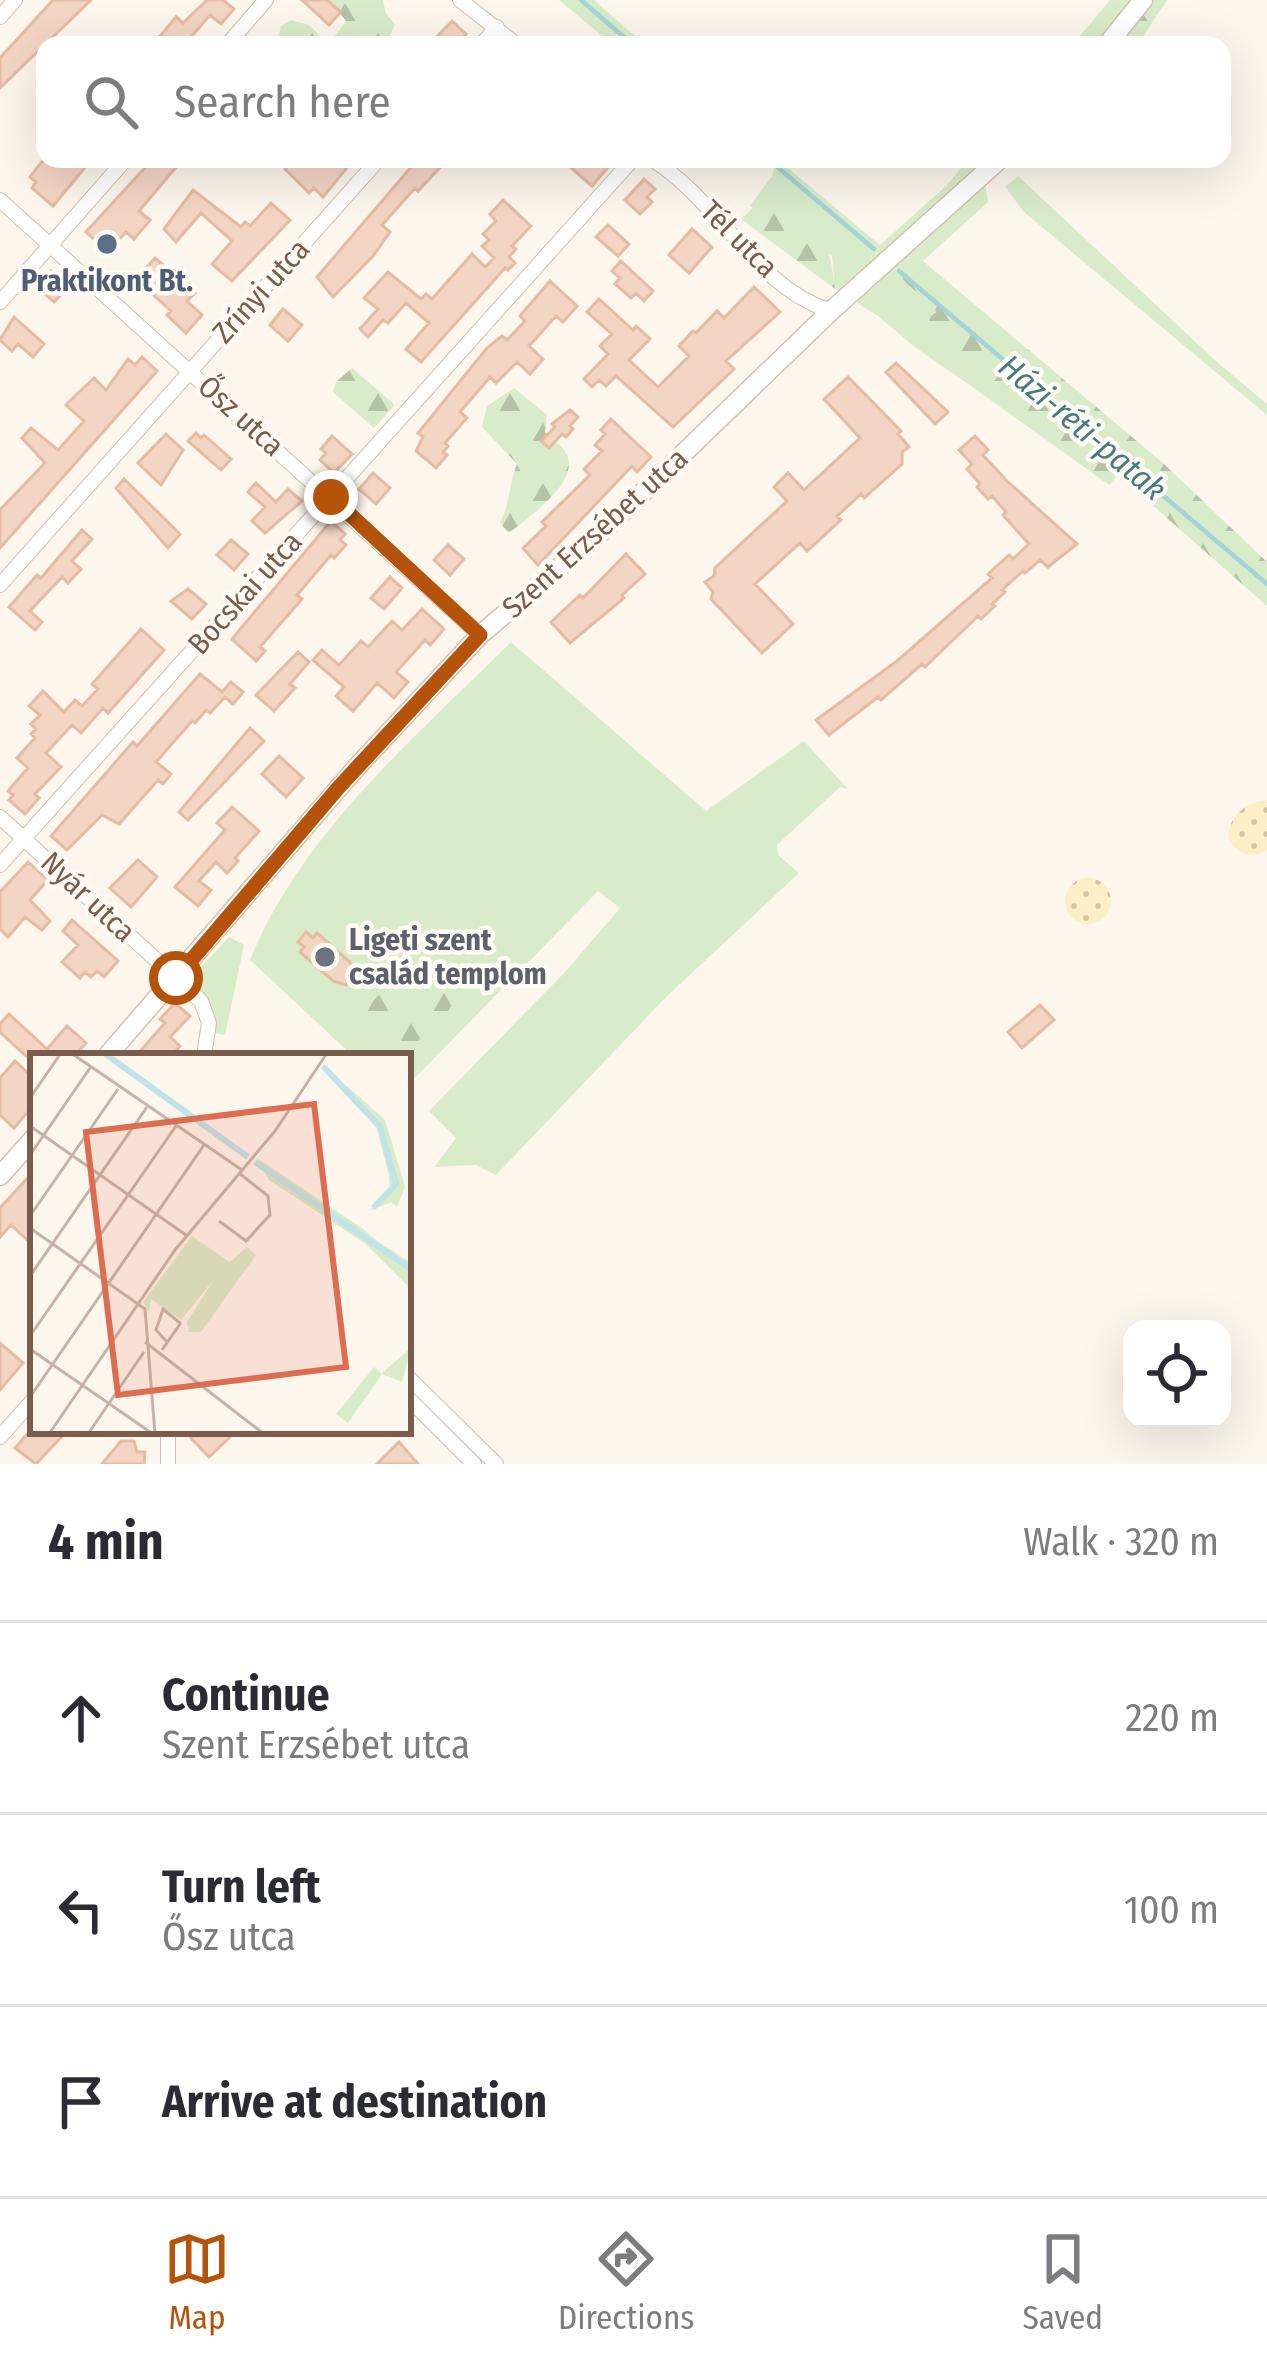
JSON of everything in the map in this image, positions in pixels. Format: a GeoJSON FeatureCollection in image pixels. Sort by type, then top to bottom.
{"type":"FeatureCollection","features":[{"type":"Feature","properties":{"kind":"street"},"geometry":{"type":"LineString","coordinates":[[0,17],[15,0]]}},
{"type":"Feature","properties":{"kind":"street"},"geometry":{"type":"LineString","coordinates":[[235,36],[266,0]]}},
{"type":"Feature","properties":{"kind":"street"},"geometry":{"type":"LineString","coordinates":[[460,0],[506,36]]}},
{"type":"Feature","properties":{"kind":"street"},"geometry":{"type":"LineString","coordinates":[[1115,36],[1143,0]]}},
{"type":"Feature","properties":{"kind":"street"},"geometry":{"type":"LineString","coordinates":[[488,36],[496,27]]}},
{"type":"Feature","properties":{"kind":"street"},"geometry":{"type":"LineString","coordinates":[[0,302],[118,168]]}},
{"type":"Feature","properties":{"kind":"street","name":"Zrínyi utca"},"geometry":{"type":"LineString","coordinates":[[0,585],[371,168]]}},
{"type":"Feature","properties":{"kind":"street","name":"Bocskai utca"},"geometry":{"type":"LineString","coordinates":[[0,865],[625,168]]}},
{"type":"Feature","properties":{"kind":"street","name":"Tél utca"},"geometry":{"type":"LineString","coordinates":[[663,168],[806,304],[831,311]]}},
{"type":"Feature","properties":{"kind":"street","name":"Szent Erzsébet utca"},"geometry":{"type":"LineString","coordinates":[[110,1053],[339,787],[480,635],[607,527],[831,311],[990,168]]}},
{"type":"Feature","properties":{"kind":"street","name":"Ősz utca"},"geometry":{"type":"LineString","coordinates":[[0,200],[480,635]]}},
{"type":"Feature","properties":{"kind":"street","name":"Nyár utca"},"geometry":{"type":"LineString","coordinates":[[0,817],[201,1001],[208,1015],[204,1053]]}},
{"type":"Feature","properties":{"kind":"street"},"geometry":{"type":"LineString","coordinates":[[0,1176],[30,1142]]}},
{"type":"Feature","properties":{"kind":"street"},"geometry":{"type":"LineString","coordinates":[[411,1380],[496,1464]]}},
{"type":"Feature","properties":{"kind":"street"},"geometry":{"type":"LineString","coordinates":[[411,1401],[474,1464]]}},
{"type":"Feature","properties":{"kind":"street"},"geometry":{"type":"LineString","coordinates":[[0,1437],[30,1403]]}},
{"type":"Feature","properties":{"kind":"green space"},"geometry":{"type":"Polygon","coordinates":[[[329,0],[383,0],[395,24],[390,36],[335,36],[346,21],[329,0]]]}},
{"type":"Feature","properties":{"kind":"green space"},"geometry":{"type":"Polygon","coordinates":[[[559,0],[594,0],[635,36],[602,36],[559,0]]]}},
{"type":"Feature","properties":{"kind":"green space"},"geometry":{"type":"Polygon","coordinates":[[[1110,0],[1167,0],[1143,36],[1080,36],[1110,0]]]}},
{"type":"Feature","properties":{"kind":"green space"},"geometry":{"type":"Polygon","coordinates":[[[291,20],[309,25],[320,36],[279,36],[281,26],[291,20]]]}},
{"type":"Feature","properties":{"kind":"green space"},"geometry":{"type":"Polygon","coordinates":[[[774,168],[788,168],[880,245],[961,168],[982,168],[988,202],[923,261],[907,257],[938,313],[929,333],[988,369],[971,386],[835,289],[832,256],[750,206],[774,168]]]}},
{"type":"Feature","properties":{"kind":"green space"},"geometry":{"type":"Polygon","coordinates":[[[1018,176],[1267,404],[1267,415],[1024,212],[1005,187],[1018,176]]]}},
{"type":"Feature","properties":{"kind":"green space"},"geometry":{"type":"Polygon","coordinates":[[[771,191],[824,241],[835,289],[741,219],[771,191]]]}},
{"type":"Feature","properties":{"kind":"green space"},"geometry":{"type":"Polygon","coordinates":[[[907,257],[923,261],[1164,464],[1267,562],[1267,606],[1118,475],[1109,485],[971,386],[987,369],[929,333],[924,321],[937,312],[892,269],[907,257]]]}},
{"type":"Feature","properties":{"kind":"green space"},"geometry":{"type":"Polygon","coordinates":[[[352,368],[395,405],[374,428],[333,392],[336,382],[352,368]]]}},
{"type":"Feature","properties":{"kind":"green space"},"geometry":{"type":"Polygon","coordinates":[[[514,388],[547,415],[545,432],[564,450],[569,464],[551,498],[509,533],[500,523],[517,464],[482,427],[487,406],[514,388]]]}},
{"type":"Feature","properties":{"kind":"green space"},"geometry":{"type":"Polygon","coordinates":[[[511,642],[706,811],[804,741],[848,789],[840,787],[777,845],[778,855],[799,873],[666,997],[496,1175],[476,1165],[434,1167],[456,1138],[429,1111],[566,971],[620,908],[598,891],[411,1082],[411,1053],[350,1053],[250,960],[299,870],[400,751],[511,642]]]}},
{"type":"Feature","properties":{"kind":"green space"},"geometry":{"type":"Polygon","coordinates":[[[436,918],[457,926],[465,947],[458,993],[447,1013],[416,1042],[398,1048],[379,1045],[359,1033],[362,1014],[399,972],[376,949],[397,926],[436,918]]]}},
{"type":"Feature","properties":{"kind":"green space"},"geometry":{"type":"Polygon","coordinates":[[[229,937],[244,945],[225,1035],[215,1033],[215,1015],[193,983],[197,972],[229,937]]]}},
{"type":"Feature","properties":{"kind":"sand"},"geometry":{"type":"Polygon","coordinates":[[[1267,800],[1267,850],[1244,854],[1228,837],[1232,822],[1252,803],[1267,800]]]}},
{"type":"Feature","properties":{"kind":"sand"},"geometry":{"type":"Polygon","coordinates":[[[1088,878],[1105,884],[1111,901],[1105,918],[1088,924],[1071,918],[1065,901],[1071,884],[1088,878]]]}},
{"type":"Feature","properties":{"kind":"building"},"geometry":{"type":"Polygon","coordinates":[[[53,0],[91,0],[54,36],[36,36],[36,53],[0,88],[0,58],[53,0]]]}},
{"type":"Feature","properties":{"kind":"building"},"geometry":{"type":"Polygon","coordinates":[[[207,0],[223,0],[234,9],[221,24],[210,15],[192,36],[160,36],[176,17],[183,23],[207,0]]]}},
{"type":"Feature","properties":{"kind":"building"},"geometry":{"type":"Polygon","coordinates":[[[302,0],[327,0],[341,12],[329,25],[302,0]]]}},
{"type":"Feature","properties":{"kind":"building"},"geometry":{"type":"Polygon","coordinates":[[[452,21],[466,34],[464,36],[438,36],[452,21]]]}},
{"type":"Feature","properties":{"kind":"building"},"geometry":{"type":"Polygon","coordinates":[[[37,168],[85,168],[53,206],[32,188],[36,182],[30,177],[37,168]]]}},
{"type":"Feature","properties":{"kind":"building"},"geometry":{"type":"Polygon","coordinates":[[[145,168],[175,168],[139,211],[150,220],[134,239],[126,232],[110,249],[86,232],[145,168]]]}},
{"type":"Feature","properties":{"kind":"building"},"geometry":{"type":"Polygon","coordinates":[[[347,168],[323,197],[314,188],[309,193],[285,169],[347,168]]]}},
{"type":"Feature","properties":{"kind":"building"},"geometry":{"type":"Polygon","coordinates":[[[410,168],[440,168],[382,225],[390,232],[333,297],[317,277],[410,168]]]}},
{"type":"Feature","properties":{"kind":"building"},"geometry":{"type":"Polygon","coordinates":[[[571,168],[607,168],[592,186],[571,168]]]}},
{"type":"Feature","properties":{"kind":"building"},"geometry":{"type":"Polygon","coordinates":[[[644,179],[655,189],[647,197],[652,202],[640,214],[625,200],[644,179]]]}},
{"type":"Feature","properties":{"kind":"building"},"geometry":{"type":"Polygon","coordinates":[[[193,190],[241,227],[245,222],[250,226],[271,203],[290,220],[232,281],[212,264],[232,241],[201,213],[176,242],[164,229],[193,190]]]}},
{"type":"Feature","properties":{"kind":"building"},"geometry":{"type":"Polygon","coordinates":[[[503,200],[531,226],[512,246],[516,249],[509,257],[515,263],[505,268],[421,362],[406,349],[429,323],[406,303],[368,337],[360,329],[378,309],[364,298],[388,272],[421,299],[426,294],[432,299],[472,254],[485,267],[494,258],[482,246],[489,240],[483,234],[496,221],[490,214],[503,200]]]}},
{"type":"Feature","properties":{"kind":"building"},"geometry":{"type":"Polygon","coordinates":[[[608,225],[629,244],[618,256],[596,237],[608,225]]]}},
{"type":"Feature","properties":{"kind":"building"},"geometry":{"type":"Polygon","coordinates":[[[692,229],[712,247],[689,273],[669,255],[692,229]]]}},
{"type":"Feature","properties":{"kind":"building"},"geometry":{"type":"Polygon","coordinates":[[[155,258],[195,293],[187,301],[202,315],[186,333],[167,315],[171,311],[136,279],[155,258]]]}},
{"type":"Feature","properties":{"kind":"building"},"geometry":{"type":"Polygon","coordinates":[[[621,261],[653,291],[644,301],[636,293],[631,298],[615,284],[620,278],[612,271],[621,261]]]}},
{"type":"Feature","properties":{"kind":"building"},"geometry":{"type":"Polygon","coordinates":[[[51,271],[68,287],[54,302],[37,287],[51,271]]]}},
{"type":"Feature","properties":{"kind":"building"},"geometry":{"type":"Polygon","coordinates":[[[550,281],[577,306],[563,322],[556,316],[529,346],[543,359],[530,374],[517,362],[496,383],[490,377],[460,412],[467,418],[445,443],[447,455],[436,468],[416,451],[423,437],[418,433],[487,348],[502,336],[507,340],[525,321],[520,316],[550,281]]]}},
{"type":"Feature","properties":{"kind":"building"},"geometry":{"type":"Polygon","coordinates":[[[754,287],[780,312],[726,361],[734,369],[673,427],[616,376],[606,386],[599,380],[592,387],[584,379],[608,354],[600,346],[612,334],[587,312],[599,299],[650,339],[629,360],[658,387],[689,356],[679,346],[693,331],[717,311],[724,318],[754,287]]]}},
{"type":"Feature","properties":{"kind":"building"},"geometry":{"type":"Polygon","coordinates":[[[283,309],[302,325],[288,341],[270,325],[283,309]]]}},
{"type":"Feature","properties":{"kind":"building"},"geometry":{"type":"Polygon","coordinates":[[[14,317],[44,344],[33,357],[18,344],[12,351],[0,340],[14,317]]]}},
{"type":"Feature","properties":{"kind":"building"},"geometry":{"type":"Polygon","coordinates":[[[142,357],[157,371],[0,548],[0,510],[45,463],[22,438],[31,428],[58,450],[84,421],[66,405],[94,378],[106,390],[128,359],[135,365],[142,357]]]}},
{"type":"Feature","properties":{"kind":"building"},"geometry":{"type":"Polygon","coordinates":[[[896,363],[948,412],[935,424],[886,372],[896,363]]]}},
{"type":"Feature","properties":{"kind":"building"},"geometry":{"type":"Polygon","coordinates":[[[848,377],[901,431],[898,434],[909,447],[902,452],[902,464],[864,498],[861,494],[807,551],[800,543],[755,584],[793,624],[762,653],[711,599],[713,592],[705,582],[787,501],[774,487],[788,473],[804,490],[860,438],[824,399],[848,377]]]}},
{"type":"Feature","properties":{"kind":"building"},"geometry":{"type":"Polygon","coordinates":[[[570,410],[578,417],[570,426],[573,429],[549,448],[541,441],[570,410]]]}},
{"type":"Feature","properties":{"kind":"building"},"geometry":{"type":"Polygon","coordinates":[[[611,419],[651,457],[637,472],[632,466],[538,565],[523,548],[590,475],[584,469],[602,451],[595,445],[611,419]]]}},
{"type":"Feature","properties":{"kind":"building"},"geometry":{"type":"Polygon","coordinates":[[[196,433],[231,459],[221,470],[188,441],[196,433]]]}},
{"type":"Feature","properties":{"kind":"building"},"geometry":{"type":"Polygon","coordinates":[[[166,434],[183,450],[161,485],[138,463],[166,434]]]}},
{"type":"Feature","properties":{"kind":"building"},"geometry":{"type":"Polygon","coordinates":[[[332,436],[352,454],[334,473],[320,460],[326,453],[321,449],[332,436]]]}},
{"type":"Feature","properties":{"kind":"building"},"geometry":{"type":"Polygon","coordinates":[[[975,436],[988,450],[983,455],[1007,481],[1077,544],[1048,567],[1040,560],[1023,571],[1002,590],[995,606],[981,619],[978,616],[925,667],[922,664],[881,700],[878,697],[829,735],[816,720],[897,661],[992,578],[988,574],[1009,555],[1013,559],[1029,544],[992,496],[988,499],[977,487],[980,484],[967,469],[972,464],[959,450],[975,436]]]}},
{"type":"Feature","properties":{"kind":"building"},"geometry":{"type":"Polygon","coordinates":[[[373,473],[390,488],[376,504],[359,489],[373,473]]]}},
{"type":"Feature","properties":{"kind":"building"},"geometry":{"type":"Polygon","coordinates":[[[124,479],[180,534],[168,548],[116,488],[124,479]]]}},
{"type":"Feature","properties":{"kind":"building"},"geometry":{"type":"Polygon","coordinates":[[[256,483],[276,502],[288,489],[302,501],[265,533],[252,521],[265,507],[248,492],[256,483]]]}},
{"type":"Feature","properties":{"kind":"building"},"geometry":{"type":"Polygon","coordinates":[[[331,521],[345,534],[340,540],[346,545],[334,558],[331,555],[297,595],[302,599],[260,647],[265,651],[256,661],[232,639],[331,521]]]}},
{"type":"Feature","properties":{"kind":"building"},"geometry":{"type":"Polygon","coordinates":[[[82,530],[92,539],[72,561],[81,569],[68,583],[62,577],[30,611],[42,622],[35,630],[9,607],[82,530]]]}},
{"type":"Feature","properties":{"kind":"building"},"geometry":{"type":"Polygon","coordinates":[[[231,540],[248,554],[234,570],[217,555],[231,540]]]}},
{"type":"Feature","properties":{"kind":"building"},"geometry":{"type":"Polygon","coordinates":[[[448,545],[464,559],[450,575],[434,560],[448,545]]]}},
{"type":"Feature","properties":{"kind":"building"},"geometry":{"type":"Polygon","coordinates":[[[626,554],[645,574],[570,643],[551,622],[580,595],[583,598],[626,554]]]}},
{"type":"Feature","properties":{"kind":"building"},"geometry":{"type":"Polygon","coordinates":[[[390,577],[402,588],[384,609],[371,598],[390,577]]]}},
{"type":"Feature","properties":{"kind":"building"},"geometry":{"type":"Polygon","coordinates":[[[188,589],[206,604],[192,619],[171,601],[188,589]]]}},
{"type":"Feature","properties":{"kind":"building"},"geometry":{"type":"Polygon","coordinates":[[[422,609],[444,629],[430,645],[425,640],[396,672],[408,682],[394,698],[377,683],[353,711],[336,696],[344,687],[313,660],[322,650],[339,665],[361,641],[368,647],[392,621],[402,630],[422,609]]]}},
{"type":"Feature","properties":{"kind":"building"},"geometry":{"type":"Polygon","coordinates":[[[141,629],[164,650],[108,713],[103,708],[81,733],[72,725],[46,753],[61,767],[35,794],[39,798],[25,814],[9,800],[13,795],[8,791],[28,768],[17,758],[35,738],[31,724],[40,715],[29,706],[43,691],[64,712],[75,700],[82,706],[98,689],[92,684],[141,629]]]}},
{"type":"Feature","properties":{"kind":"building"},"geometry":{"type":"Polygon","coordinates":[[[298,652],[309,662],[290,684],[295,688],[274,711],[256,695],[298,652]]]}},
{"type":"Feature","properties":{"kind":"building"},"geometry":{"type":"Polygon","coordinates":[[[200,674],[222,692],[231,682],[243,692],[233,704],[225,697],[210,713],[206,710],[192,721],[156,762],[171,774],[163,784],[158,780],[119,824],[102,815],[67,850],[51,836],[200,674]]]}},
{"type":"Feature","properties":{"kind":"building"},"geometry":{"type":"Polygon","coordinates":[[[250,728],[264,741],[188,820],[179,812],[250,728]]]}},
{"type":"Feature","properties":{"kind":"building"},"geometry":{"type":"Polygon","coordinates":[[[279,756],[303,778],[286,797],[262,774],[279,756]]]}},
{"type":"Feature","properties":{"kind":"building"},"geometry":{"type":"Polygon","coordinates":[[[232,807],[259,831],[227,873],[216,862],[199,881],[211,890],[198,906],[175,887],[225,830],[217,823],[232,807]]]}},
{"type":"Feature","properties":{"kind":"building"},"geometry":{"type":"Polygon","coordinates":[[[138,860],[157,877],[131,907],[110,888],[138,860]]]}},
{"type":"Feature","properties":{"kind":"building"},"geometry":{"type":"Polygon","coordinates":[[[28,862],[48,880],[30,900],[50,921],[42,930],[25,917],[8,937],[0,929],[0,892],[28,862]]]}},
{"type":"Feature","properties":{"kind":"building"},"geometry":{"type":"Polygon","coordinates":[[[72,920],[118,961],[104,977],[97,971],[91,977],[85,972],[80,978],[62,962],[78,945],[63,931],[72,920]]]}},
{"type":"Feature","properties":{"kind":"building","name":"Ligeti szent család templom"},"geometry":{"type":"Polygon","coordinates":[[[306,932],[313,938],[317,933],[350,962],[354,974],[346,985],[333,981],[300,952],[304,947],[298,942],[306,932]]]}},
{"type":"Feature","properties":{"kind":"building"},"geometry":{"type":"Polygon","coordinates":[[[175,1003],[190,1016],[170,1037],[180,1046],[174,1053],[139,1053],[165,1023],[160,1019],[175,1003]]]}},
{"type":"Feature","properties":{"kind":"building"},"geometry":{"type":"Polygon","coordinates":[[[1040,1005],[1054,1020],[1022,1048],[1008,1032],[1040,1005]]]}},
{"type":"Feature","properties":{"kind":"building"},"geometry":{"type":"Polygon","coordinates":[[[9,1014],[47,1049],[67,1026],[86,1043],[77,1053],[26,1056],[0,1032],[9,1014]]]}},
{"type":"Feature","properties":{"kind":"building"},"geometry":{"type":"Polygon","coordinates":[[[15,1061],[30,1075],[30,1109],[14,1128],[0,1115],[0,1078],[15,1061]]]}},
{"type":"Feature","properties":{"kind":"building"},"geometry":{"type":"Polygon","coordinates":[[[30,1175],[30,1242],[11,1225],[0,1237],[0,1208],[30,1175]]]}},
{"type":"Feature","properties":{"kind":"building"},"geometry":{"type":"Polygon","coordinates":[[[0,1343],[23,1363],[0,1390],[0,1343]]]}},
{"type":"Feature","properties":{"kind":"building"},"geometry":{"type":"Polygon","coordinates":[[[30,1431],[64,1434],[36,1464],[15,1448],[30,1431]]]}},
{"type":"Feature","properties":{"kind":"building"},"geometry":{"type":"Polygon","coordinates":[[[196,1434],[231,1436],[209,1457],[191,1438],[196,1434]]]}},
{"type":"Feature","properties":{"kind":"building"},"geometry":{"type":"Polygon","coordinates":[[[121,1441],[134,1441],[137,1452],[145,1452],[144,1464],[102,1464],[121,1441]]]}},
{"type":"Feature","properties":{"kind":"building"},"geometry":{"type":"Polygon","coordinates":[[[399,1442],[418,1464],[377,1464],[399,1442]]]}},
{"type":"Feature","properties":{"kind":"waterway","name":"Házi-réti-patak"},"geometry":{"type":"LineString","coordinates":[[581,0],[623,36]]}},
{"type":"Feature","properties":{"kind":"waterway","name":"Házi-réti-patak"},"geometry":{"type":"LineString","coordinates":[[779,168],[874,249]]}},
{"type":"Feature","properties":{"kind":"waterway","name":"Házi-réti-patak"},"geometry":{"type":"LineString","coordinates":[[899,271],[1267,584]]}},
{"type":"Feature","properties":{"kind":"place","name":"Praktikont Bt."},"geometry":{"type":"Point","coordinates":[107,244]}},
{"type":"Feature","properties":{"kind":"place","name":"Ligeti szent család templom"},"geometry":{"type":"Point","coordinates":[325,957]}},
{"type":"Feature","properties":{"kind":"route"},"geometry":{"type":"LineString","coordinates":[[176,978],[339,787],[480,635],[331,497]]}}]}
